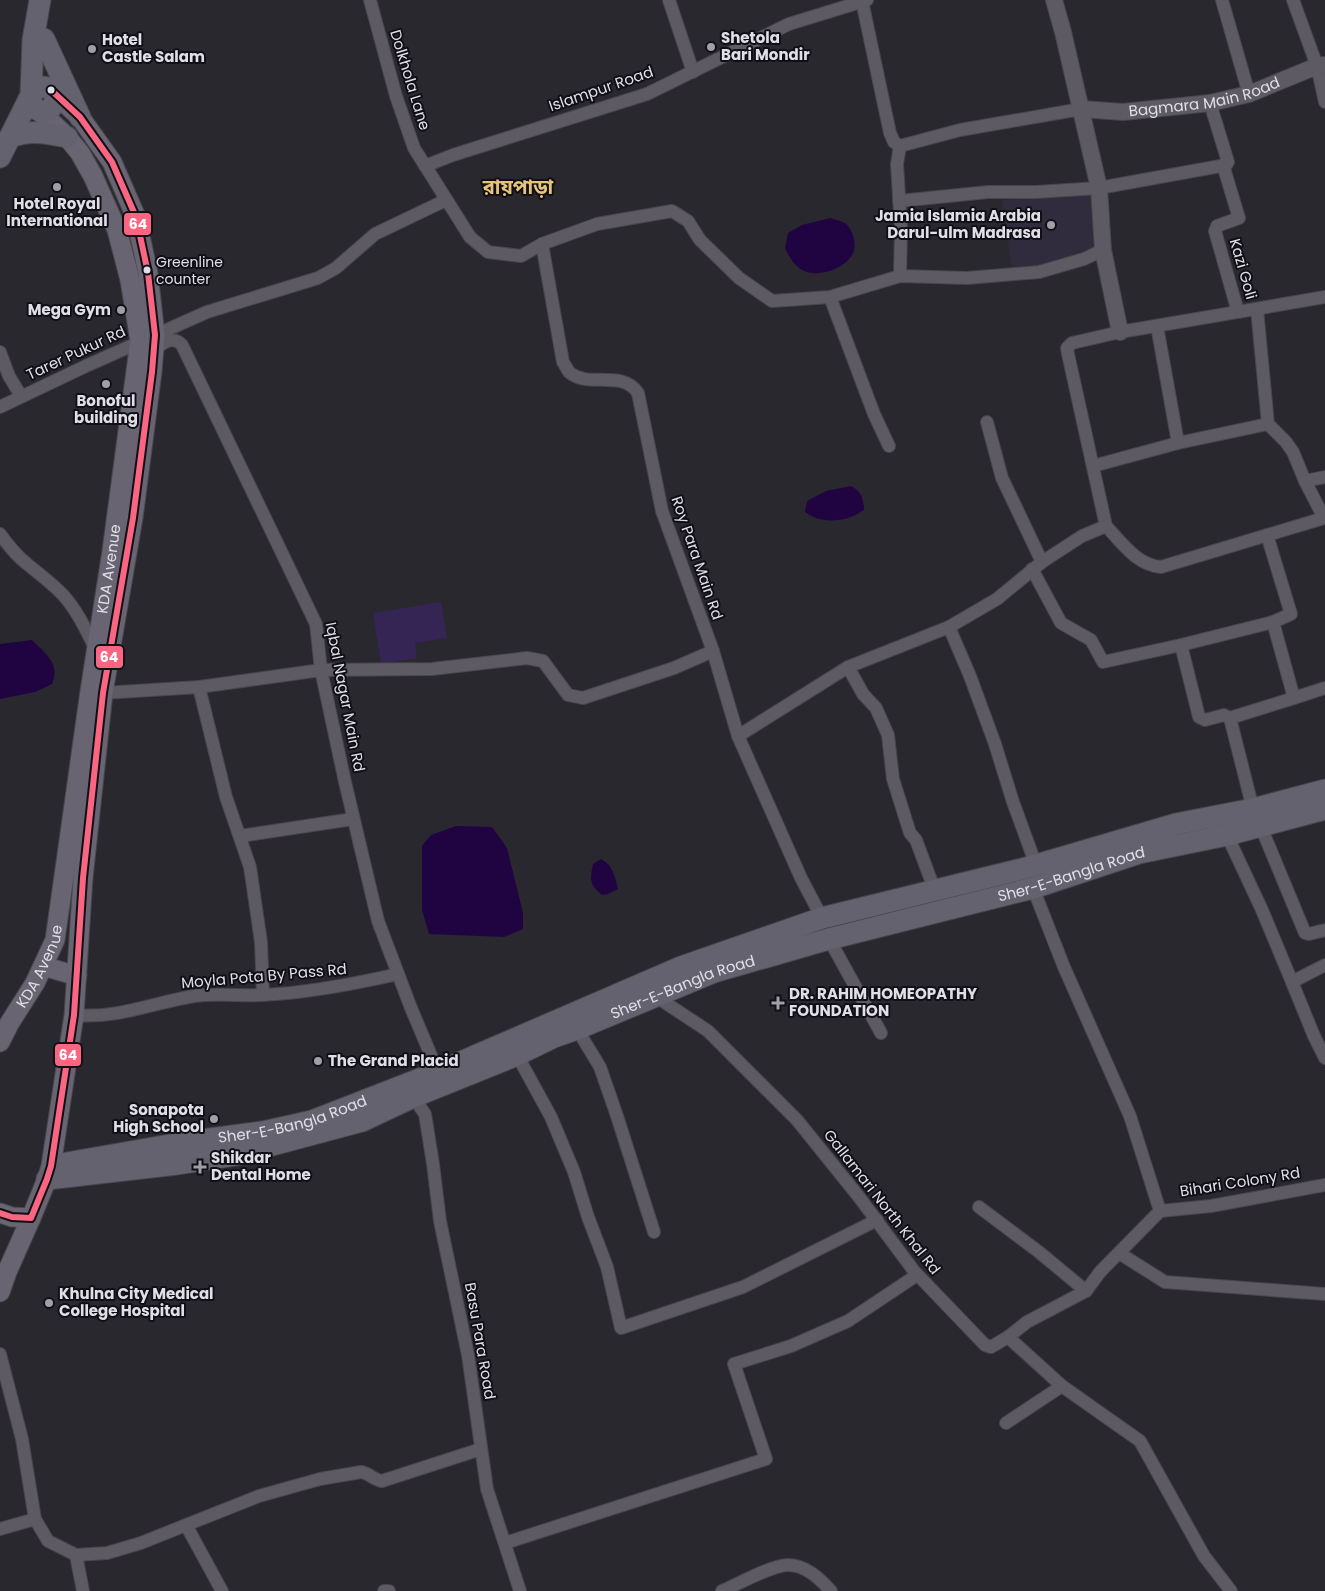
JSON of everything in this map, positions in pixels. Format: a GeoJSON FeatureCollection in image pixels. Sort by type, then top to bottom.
{"type":"FeatureCollection","features":[{"type":"Feature","properties":{"kind":"highway"},"geometry":{"type":"LineString","coordinates":[[0,157],[10,137],[41,95],[38,39],[40,0]]}},
{"type":"Feature","properties":{"kind":"highway"},"geometry":{"type":"LineString","coordinates":[[49,0],[38,39],[80,117]]}},
{"type":"Feature","properties":{"kind":"highway"},"geometry":{"type":"LineString","coordinates":[[10,137],[33,131],[67,137]]}},
{"type":"Feature","properties":{"kind":"highway","name":"Sher-E-Bangla Road"},"geometry":{"type":"LineString","coordinates":[[49,1173],[177,1164],[235,1155],[362,1120],[413,1097],[517,1056],[554,1037],[577,1029],[605,1008],[681,967],[822,918],[935,891],[1227,836],[1257,818],[1325,790]]}},
{"type":"Feature","properties":{"kind":"highway","name":"Sher-E-Bangla Road"},"geometry":{"type":"LineString","coordinates":[[49,1173],[188,1142],[263,1132],[312,1121],[605,1008],[654,996],[714,972],[829,939],[1033,888],[1050,868],[1176,824],[1257,818],[1325,809]]}},
{"type":"Feature","properties":{"kind":"main road","name":"KDA Avenue"},"geometry":{"type":"LineString","coordinates":[[31,1218],[49,1173],[74,1015],[83,878],[103,693],[133,518],[150,342],[148,273],[136,217],[112,162],[80,117],[41,95]]}},
{"type":"Feature","properties":{"kind":"main road","name":"KDA Avenue"},"geometry":{"type":"LineString","coordinates":[[0,1042],[35,983],[55,940],[96,650],[150,342],[130,280],[117,230],[93,176],[41,95]]}},
{"type":"Feature","properties":{"kind":"main road"},"geometry":{"type":"LineString","coordinates":[[43,966],[77,976]]}},
{"type":"Feature","properties":{"kind":"main road"},"geometry":{"type":"LineString","coordinates":[[0,1213],[31,1218],[0,1292]]}},
{"type":"Feature","properties":{"kind":"street","name":"Dolkhola Lane"},"geometry":{"type":"LineString","coordinates":[[370,0],[396,96],[414,148],[470,237],[488,252],[521,256],[542,244],[597,224],[672,211],[688,221],[700,240],[739,278],[772,301],[830,297],[900,276],[967,278],[1039,272],[1084,259],[1103,250]]}},
{"type":"Feature","properties":{"kind":"street"},"geometry":{"type":"LineString","coordinates":[[669,0],[693,72]]}},
{"type":"Feature","properties":{"kind":"street"},"geometry":{"type":"LineString","coordinates":[[1054,0],[1099,188],[1103,250],[1120,332]]}},
{"type":"Feature","properties":{"kind":"street"},"geometry":{"type":"LineString","coordinates":[[1222,0],[1249,94]]}},
{"type":"Feature","properties":{"kind":"street"},"geometry":{"type":"LineString","coordinates":[[1293,0],[1321,66],[1325,102]]}},
{"type":"Feature","properties":{"kind":"street","name":"Islampur Road"},"geometry":{"type":"LineString","coordinates":[[425,166],[453,155],[647,94],[789,24],[864,1]]}},
{"type":"Feature","properties":{"kind":"street"},"geometry":{"type":"LineString","coordinates":[[864,1],[890,133],[894,142],[900,146],[960,130],[1081,109]]}},
{"type":"Feature","properties":{"kind":"street","name":"Bagmara Main Road"},"geometry":{"type":"LineString","coordinates":[[1081,109],[1123,112],[1210,104],[1249,94],[1321,66]]}},
{"type":"Feature","properties":{"kind":"street"},"geometry":{"type":"LineString","coordinates":[[899,201],[988,192],[1036,192],[1099,188],[1223,165],[1228,162],[1210,104]]}},
{"type":"Feature","properties":{"kind":"street"},"geometry":{"type":"LineString","coordinates":[[900,146],[897,164],[900,276]]}},
{"type":"Feature","properties":{"kind":"street","name":"Kazi Goli"},"geometry":{"type":"LineString","coordinates":[[1223,165],[1239,218],[1217,226],[1215,231],[1238,312]]}},
{"type":"Feature","properties":{"kind":"street"},"geometry":{"type":"LineString","coordinates":[[150,342],[207,312],[318,278],[336,268],[375,234],[446,200]]}},
{"type":"Feature","properties":{"kind":"street","name":"Roy Para Main Rd"},"geometry":{"type":"LineString","coordinates":[[542,244],[563,362],[569,371],[578,378],[626,382],[634,386],[638,393],[662,512],[713,651],[738,736],[801,878],[822,918]]}},
{"type":"Feature","properties":{"kind":"street"},"geometry":{"type":"LineString","coordinates":[[830,297],[874,414],[889,446]]}},
{"type":"Feature","properties":{"kind":"street"},"geometry":{"type":"LineString","coordinates":[[1257,309],[1268,424],[1293,452],[1305,481],[1325,518],[1161,568],[1151,566],[1136,557],[1106,526],[1067,348],[1072,343],[1120,332],[1325,297]]}},
{"type":"Feature","properties":{"kind":"street"},"geometry":{"type":"LineString","coordinates":[[1157,326],[1178,443]]}},
{"type":"Feature","properties":{"kind":"street","name":"Iqbal Nagar Main Rd"},"geometry":{"type":"LineString","coordinates":[[150,342],[173,340],[178,341],[182,345],[316,624],[321,670],[353,819],[378,921],[438,1072]]}},
{"type":"Feature","properties":{"kind":"street","name":"Tarer Pukur Rd"},"geometry":{"type":"LineString","coordinates":[[0,407],[21,396],[150,342]]}},
{"type":"Feature","properties":{"kind":"street"},"geometry":{"type":"LineString","coordinates":[[0,352],[9,376],[21,396]]}},
{"type":"Feature","properties":{"kind":"street"},"geometry":{"type":"LineString","coordinates":[[987,422],[1002,478],[1061,623],[1089,638],[1101,662],[1182,645],[1273,622],[1291,614],[1266,535]]}},
{"type":"Feature","properties":{"kind":"street"},"geometry":{"type":"LineString","coordinates":[[1093,466],[1178,443],[1268,424]]}},
{"type":"Feature","properties":{"kind":"street"},"geometry":{"type":"LineString","coordinates":[[1305,481],[1325,477]]}},
{"type":"Feature","properties":{"kind":"street"},"geometry":{"type":"LineString","coordinates":[[738,736],[848,667],[948,627],[997,599],[1037,565],[1082,536],[1106,526]]}},
{"type":"Feature","properties":{"kind":"street"},"geometry":{"type":"LineString","coordinates":[[0,534],[10,548],[27,564],[44,576],[66,598],[81,620],[96,650]]}},
{"type":"Feature","properties":{"kind":"street"},"geometry":{"type":"LineString","coordinates":[[1273,622],[1294,698]]}},
{"type":"Feature","properties":{"kind":"street"},"geometry":{"type":"LineString","coordinates":[[948,627],[970,676],[995,744],[1013,802],[1050,868]]}},
{"type":"Feature","properties":{"kind":"street"},"geometry":{"type":"LineString","coordinates":[[1182,645],[1200,717],[1205,720],[1224,715],[1230,718],[1325,688]]}},
{"type":"Feature","properties":{"kind":"street"},"geometry":{"type":"LineString","coordinates":[[103,693],[198,687],[321,670],[432,669],[527,658],[542,661],[568,695],[583,698],[674,668],[713,651]]}},
{"type":"Feature","properties":{"kind":"street"},"geometry":{"type":"LineString","coordinates":[[848,667],[863,694],[876,708],[888,735],[893,779],[910,833],[916,840],[935,891]]}},
{"type":"Feature","properties":{"kind":"street"},"geometry":{"type":"LineString","coordinates":[[198,687],[226,797],[250,867],[261,942],[263,995]]}},
{"type":"Feature","properties":{"kind":"street"},"geometry":{"type":"LineString","coordinates":[[1230,718],[1257,818],[1305,933],[1309,934],[1325,930]]}},
{"type":"Feature","properties":{"kind":"street"},"geometry":{"type":"LineString","coordinates":[[240,836],[353,819]]}},
{"type":"Feature","properties":{"kind":"street"},"geometry":{"type":"LineString","coordinates":[[1227,836],[1262,910],[1325,1058]]}},
{"type":"Feature","properties":{"kind":"street"},"geometry":{"type":"LineString","coordinates":[[979,1207],[1039,1252],[1086,1291],[1100,1272],[1160,1210],[1130,1116],[1064,967],[1033,888]]}},
{"type":"Feature","properties":{"kind":"street"},"geometry":{"type":"LineString","coordinates":[[829,939],[881,1033]]}},
{"type":"Feature","properties":{"kind":"street"},"geometry":{"type":"LineString","coordinates":[[1292,982],[1325,965]]}},
{"type":"Feature","properties":{"kind":"street","name":"Moyla Pota By Pass Rd"},"geometry":{"type":"LineString","coordinates":[[74,1015],[88,1017],[125,1013],[147,1006],[196,996],[263,995],[349,985],[398,974]]}},
{"type":"Feature","properties":{"kind":"street","name":"Gallamari North Khal Rd"},"geometry":{"type":"LineString","coordinates":[[654,996],[708,1031],[797,1120],[877,1220],[917,1275],[985,1345],[991,1347],[1027,1322],[1086,1291]]}},
{"type":"Feature","properties":{"kind":"street"},"geometry":{"type":"LineString","coordinates":[[577,1029],[600,1067],[654,1232]]}},
{"type":"Feature","properties":{"kind":"street"},"geometry":{"type":"LineString","coordinates":[[517,1056],[551,1117],[574,1172],[588,1217],[608,1267],[621,1328],[743,1287],[877,1220]]}},
{"type":"Feature","properties":{"kind":"street","name":"Basu Para Road"},"geometry":{"type":"LineString","coordinates":[[413,1097],[425,1114],[434,1164],[440,1221],[468,1355],[487,1489],[520,1591]]}},
{"type":"Feature","properties":{"kind":"street","name":"Bihari Colony Rd"},"geometry":{"type":"LineString","coordinates":[[1160,1210],[1211,1206],[1325,1185]]}},
{"type":"Feature","properties":{"kind":"street"},"geometry":{"type":"LineString","coordinates":[[1119,1253],[1165,1282],[1325,1294]]}},
{"type":"Feature","properties":{"kind":"street"},"geometry":{"type":"LineString","coordinates":[[505,1543],[766,1459],[734,1364],[791,1346],[848,1321],[917,1275]]}},
{"type":"Feature","properties":{"kind":"street"},"geometry":{"type":"LineString","coordinates":[[1008,1337],[1062,1386],[1140,1442],[1204,1556],[1231,1591]]}},
{"type":"Feature","properties":{"kind":"street"},"geometry":{"type":"LineString","coordinates":[[0,1354],[22,1439],[35,1519],[48,1540],[76,1555],[107,1553],[141,1543],[259,1496],[320,1479],[366,1472],[377,1480],[382,1480],[481,1449]]}},
{"type":"Feature","properties":{"kind":"street"},"geometry":{"type":"LineString","coordinates":[[1006,1423],[1062,1386]]}},
{"type":"Feature","properties":{"kind":"street"},"geometry":{"type":"LineString","coordinates":[[0,1529],[35,1519]]}},
{"type":"Feature","properties":{"kind":"street"},"geometry":{"type":"LineString","coordinates":[[186,1525],[222,1591]]}},
{"type":"Feature","properties":{"kind":"street"},"geometry":{"type":"LineString","coordinates":[[76,1555],[83,1591]]}},
{"type":"Feature","properties":{"kind":"street"},"geometry":{"type":"LineString","coordinates":[[722,1591],[772,1569],[788,1565],[803,1568],[820,1579],[831,1591]]}},
{"type":"Feature","properties":{"kind":"street"},"geometry":{"type":"LineString","coordinates":[[384,1591],[389,1591]]}},
{"type":"Feature","properties":{"kind":"shaded area","name":"Jamia Islamia Arabia Darul-ulm Madrasa"},"geometry":{"type":"Polygon","coordinates":[[[1093,191],[1099,250],[1046,266],[1012,270],[1002,200],[1093,191]]]}},
{"type":"Feature","properties":{"kind":"shaded area"},"geometry":{"type":"Polygon","coordinates":[[[830,218],[845,223],[848,226],[854,238],[854,251],[848,261],[834,269],[818,273],[804,271],[794,263],[785,248],[788,233],[802,225],[830,218]]]}},
{"type":"Feature","properties":{"kind":"shaded area"},"geometry":{"type":"Polygon","coordinates":[[[851,486],[860,493],[863,502],[864,510],[857,514],[842,519],[827,520],[819,519],[805,512],[807,501],[826,491],[851,486]]]}},
{"type":"Feature","properties":{"kind":"shaded area"},"geometry":{"type":"Polygon","coordinates":[[[441,602],[447,638],[415,643],[417,658],[381,664],[373,613],[441,602]]]}},
{"type":"Feature","properties":{"kind":"shaded area"},"geometry":{"type":"Polygon","coordinates":[[[32,640],[46,654],[53,665],[54,677],[52,684],[35,692],[0,699],[0,644],[32,640]]]}},
{"type":"Feature","properties":{"kind":"shaded area"},"geometry":{"type":"Polygon","coordinates":[[[456,826],[492,827],[507,848],[523,913],[523,929],[504,937],[429,934],[422,910],[422,846],[431,835],[456,826]]]}},
{"type":"Feature","properties":{"kind":"shaded area"},"geometry":{"type":"Polygon","coordinates":[[[601,859],[611,868],[618,889],[602,895],[593,885],[591,878],[593,864],[601,859]]]}},
{"type":"Feature","properties":{"kind":"transit line","name":"64"},"geometry":{"type":"LineString","coordinates":[[0,1213],[12,1217],[31,1218],[51,1166],[74,1015],[83,878],[103,693],[133,518],[155,335],[148,273],[136,217],[112,162],[80,117],[51,90]]}},
{"type":"Feature","properties":{"kind":"place","name":"Shetola Bari Mondir"},"geometry":{"type":"Point","coordinates":[711,47]}},
{"type":"Feature","properties":{"kind":"place","name":"Hotel Castle Salam"},"geometry":{"type":"Point","coordinates":[92,49]}},
{"type":"Feature","properties":{"kind":"place","name":"Hotel Royal International"},"geometry":{"type":"Point","coordinates":[57,187]}},
{"type":"Feature","properties":{"kind":"place","name":"Jamia Islamia Arabia Darul-ulm Madrasa"},"geometry":{"type":"Point","coordinates":[1051,225]}},
{"type":"Feature","properties":{"kind":"place","name":"Greenline counter"},"geometry":{"type":"Point","coordinates":[147,270]}},
{"type":"Feature","properties":{"kind":"place","name":"Mega Gym"},"geometry":{"type":"Point","coordinates":[121,310]}},
{"type":"Feature","properties":{"kind":"place","name":"Bonoful building"},"geometry":{"type":"Point","coordinates":[106,384]}},
{"type":"Feature","properties":{"kind":"place","name":"DR. RAHIM HOMEOPATHY FOUNDATION"},"geometry":{"type":"Point","coordinates":[778,1003]}},
{"type":"Feature","properties":{"kind":"place","name":"The Grand Placid"},"geometry":{"type":"Point","coordinates":[318,1061]}},
{"type":"Feature","properties":{"kind":"place","name":"Sonapota High School"},"geometry":{"type":"Point","coordinates":[214,1119]}},
{"type":"Feature","properties":{"kind":"place","name":"Shikdar Dental Home"},"geometry":{"type":"Point","coordinates":[200,1167]}},
{"type":"Feature","properties":{"kind":"place","name":"Khulna City Medical College Hospital"},"geometry":{"type":"Point","coordinates":[49,1303]}},
{"type":"Feature","properties":{"kind":"district","name":"রায়পাড়া"},"geometry":{"type":"Point","coordinates":[518,187]}}]}
